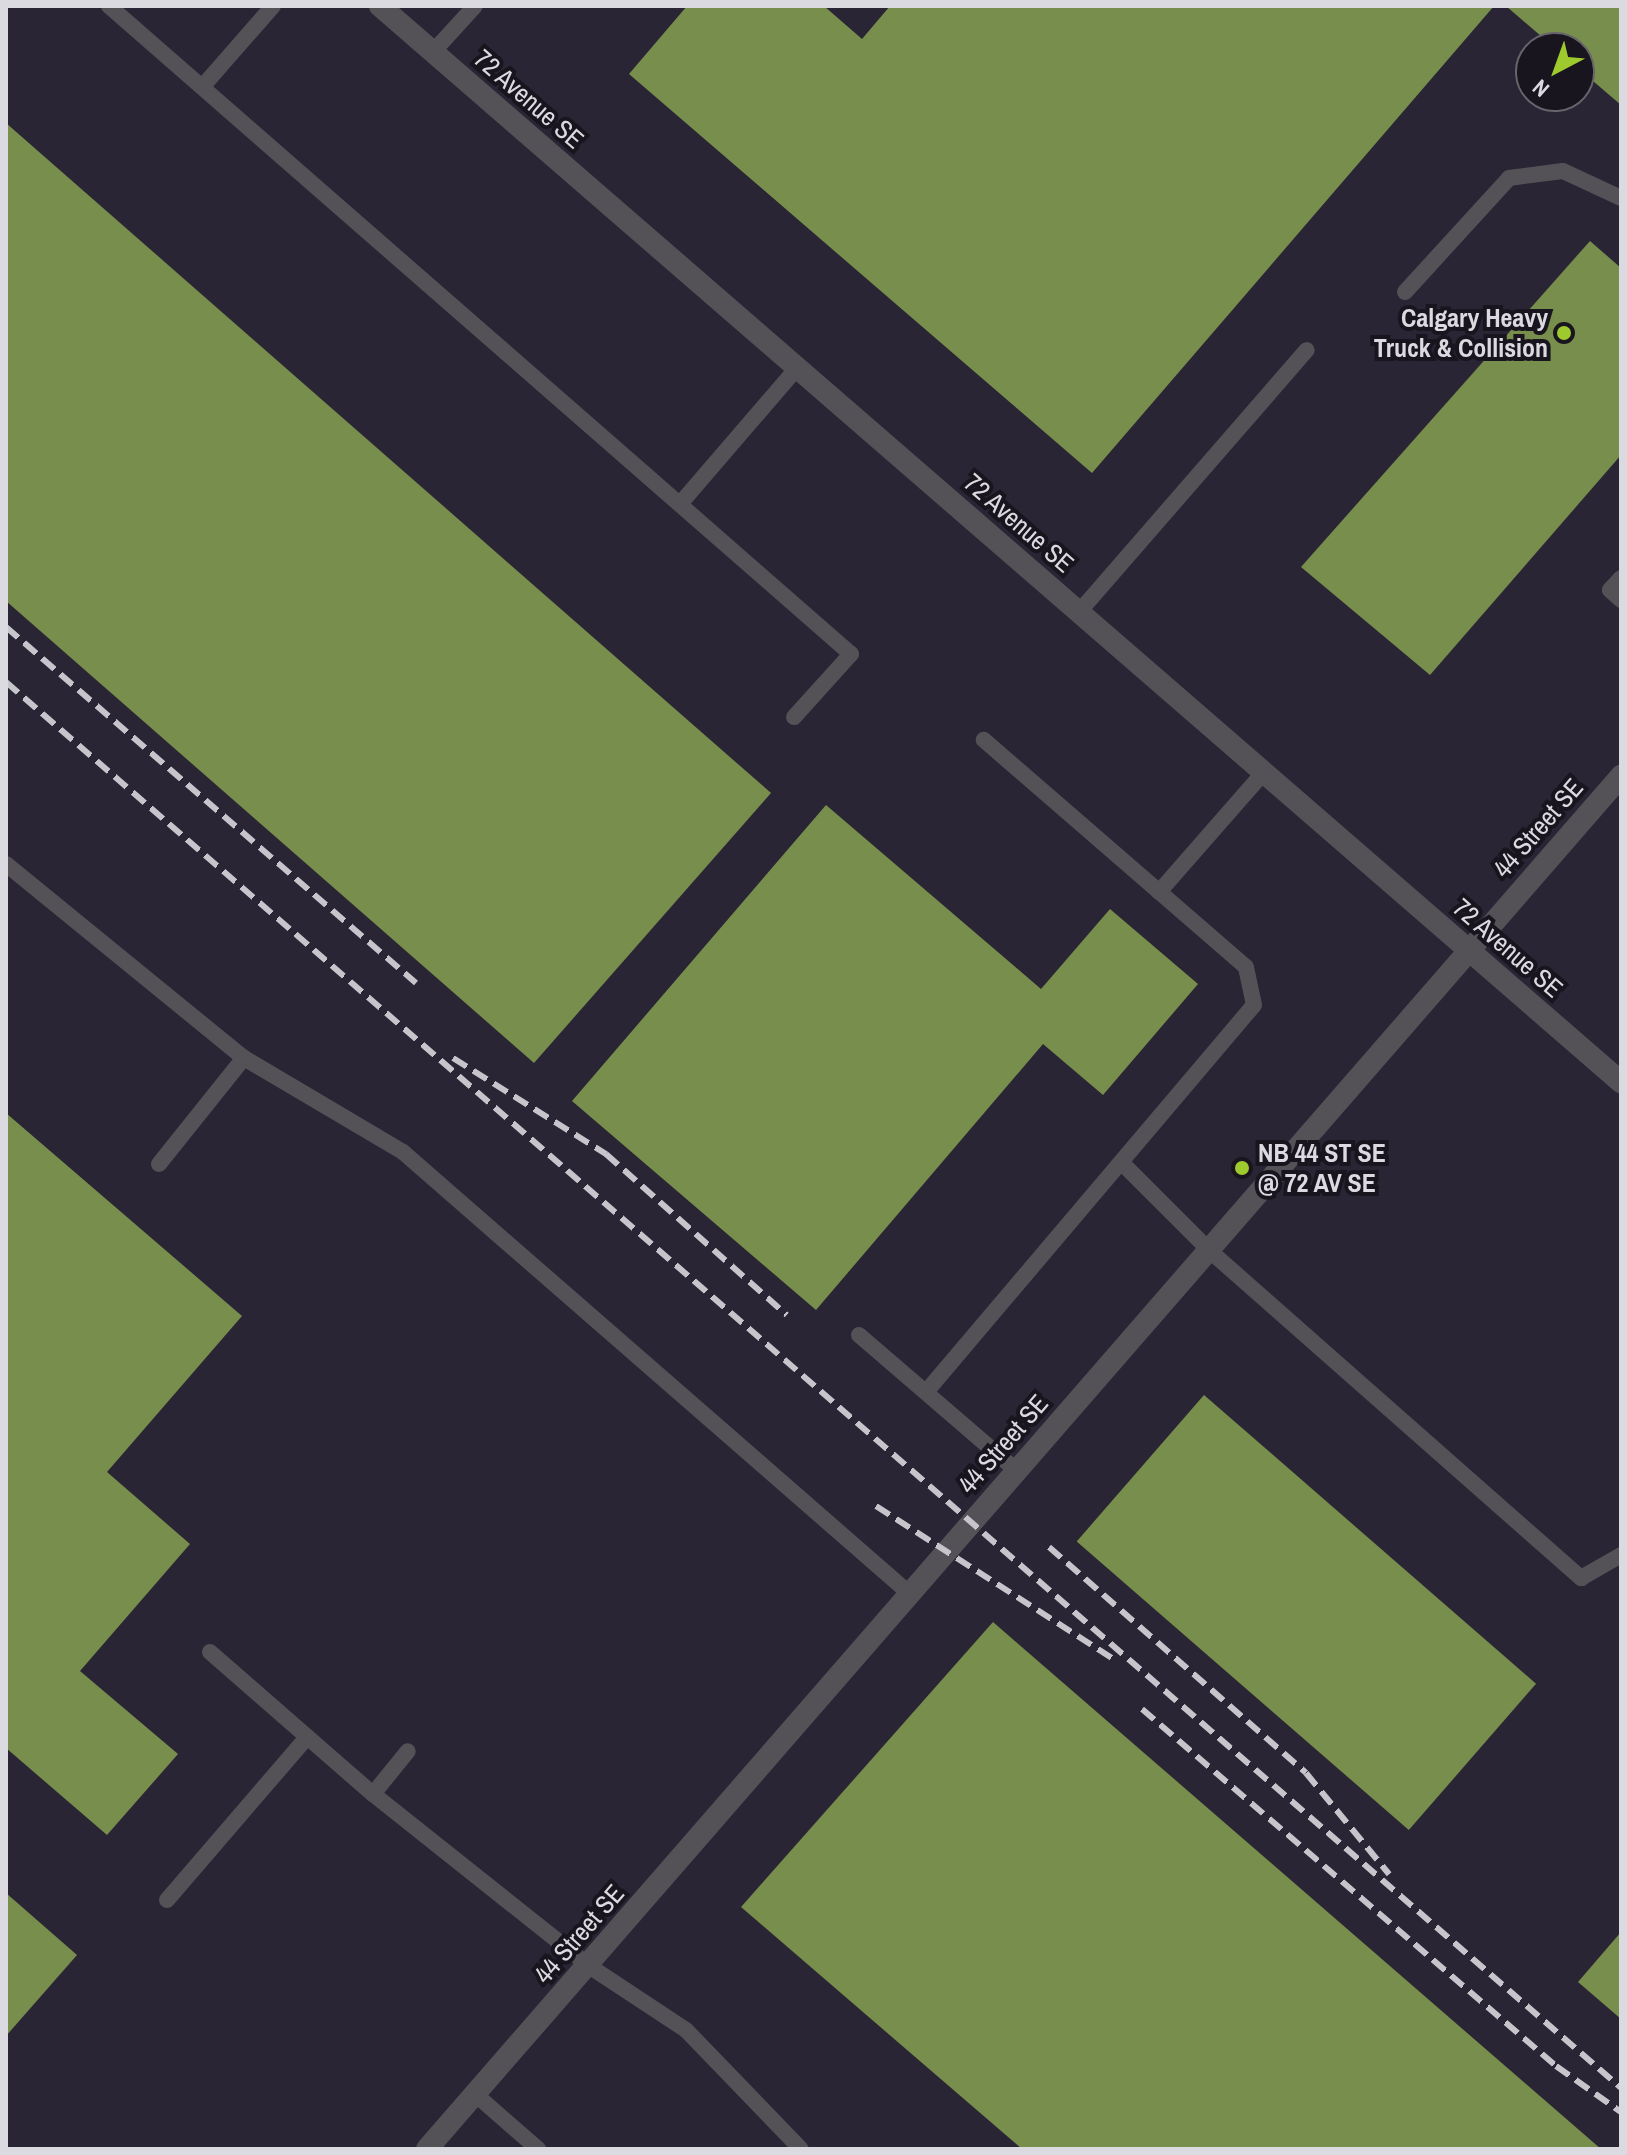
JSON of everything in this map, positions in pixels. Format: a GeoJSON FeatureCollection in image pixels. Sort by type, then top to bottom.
{"type":"FeatureCollection","features":[{"type":"Feature","properties":{"kind":"street","name":"72 Avenue SE"},"geometry":{"type":"LineString","coordinates":[[380,6],[1621,1082]]}},
{"type":"Feature","properties":{"kind":"street","name":"44 Street SE"},"geometry":{"type":"LineString","coordinates":[[427,2149],[1621,776]]}},
{"type":"Feature","properties":{"kind":"lane"},"geometry":{"type":"LineString","coordinates":[[109,6],[851,654],[794,717]]}},
{"type":"Feature","properties":{"kind":"lane"},"geometry":{"type":"LineString","coordinates":[[203,86],[273,6]]}},
{"type":"Feature","properties":{"kind":"lane"},"geometry":{"type":"LineString","coordinates":[[433,52],[475,6]]}},
{"type":"Feature","properties":{"kind":"lane"},"geometry":{"type":"LineString","coordinates":[[1405,292],[1509,178],[1563,171],[1621,198]]}},
{"type":"Feature","properties":{"kind":"lane"},"geometry":{"type":"LineString","coordinates":[[1079,612],[1307,350]]}},
{"type":"Feature","properties":{"kind":"lane"},"geometry":{"type":"LineString","coordinates":[[680,504],[797,368]]}},
{"type":"Feature","properties":{"kind":"lane"},"geometry":{"type":"LineString","coordinates":[[1621,578],[1610,590],[1621,600]]}},
{"type":"Feature","properties":{"kind":"lane"},"geometry":{"type":"LineString","coordinates":[[926,1392],[1254,1005],[1246,967],[984,740]]}},
{"type":"Feature","properties":{"kind":"lane"},"geometry":{"type":"LineString","coordinates":[[1159,892],[1264,772]]}},
{"type":"Feature","properties":{"kind":"lane"},"geometry":{"type":"LineString","coordinates":[[6,864],[244,1058],[403,1152],[910,1594]]}},
{"type":"Feature","properties":{"kind":"lane"},"geometry":{"type":"LineString","coordinates":[[159,1164],[244,1058]]}},
{"type":"Feature","properties":{"kind":"lane"},"geometry":{"type":"LineString","coordinates":[[1122,1163],[1210,1251],[1581,1578],[1621,1555]]}},
{"type":"Feature","properties":{"kind":"lane"},"geometry":{"type":"LineString","coordinates":[[859,1335],[1017,1471]]}},
{"type":"Feature","properties":{"kind":"lane"},"geometry":{"type":"LineString","coordinates":[[210,1652],[373,1794],[589,1966],[686,2030],[801,2149]]}},
{"type":"Feature","properties":{"kind":"lane"},"geometry":{"type":"LineString","coordinates":[[167,1900],[307,1737]]}},
{"type":"Feature","properties":{"kind":"lane"},"geometry":{"type":"LineString","coordinates":[[373,1794],[408,1751]]}},
{"type":"Feature","properties":{"kind":"lane"},"geometry":{"type":"LineString","coordinates":[[475,2094],[538,2149]]}},
{"type":"Feature","properties":{"kind":"shaded area"},"geometry":{"type":"Polygon","coordinates":[[[6,6],[1621,6],[1621,2149],[6,2149],[6,6]]]}},
{"type":"Feature","properties":{"kind":"building"},"geometry":{"type":"Polygon","coordinates":[[[687,6],[824,6],[862,39],[890,6],[1494,6],[1092,473],[629,74],[687,6]]]}},
{"type":"Feature","properties":{"kind":"building"},"geometry":{"type":"Polygon","coordinates":[[[1506,6],[1621,6],[1621,105],[1595,83],[1595,32],[1536,32],[1506,6]]]}},
{"type":"Feature","properties":{"kind":"building"},"geometry":{"type":"Polygon","coordinates":[[[6,123],[771,793],[534,1063],[6,601],[6,123]]]}},
{"type":"Feature","properties":{"kind":"building"},"geometry":{"type":"Polygon","coordinates":[[[1590,241],[1621,268],[1621,455],[1430,675],[1301,567],[1590,241]]]}},
{"type":"Feature","properties":{"kind":"building"},"geometry":{"type":"Polygon","coordinates":[[[826,805],[1041,989],[1110,909],[1198,984],[1103,1095],[1043,1044],[816,1310],[572,1101],[826,805]]]}},
{"type":"Feature","properties":{"kind":"building"},"geometry":{"type":"Polygon","coordinates":[[[6,1113],[242,1316],[107,1472],[190,1544],[80,1671],[178,1754],[107,1835],[6,1748],[6,1113]]]}},
{"type":"Feature","properties":{"kind":"building"},"geometry":{"type":"Polygon","coordinates":[[[1204,1395],[1536,1684],[1409,1830],[1077,1541],[1204,1395]]]}},
{"type":"Feature","properties":{"kind":"building"},"geometry":{"type":"Polygon","coordinates":[[[993,1622],[1601,2149],[1022,2149],[741,1907],[993,1622]]]}},
{"type":"Feature","properties":{"kind":"building"},"geometry":{"type":"Polygon","coordinates":[[[6,1893],[77,1955],[6,2036],[6,1893]]]}},
{"type":"Feature","properties":{"kind":"building"},"geometry":{"type":"Polygon","coordinates":[[[1621,1932],[1621,2019],[1578,1982],[1621,1932]]]}},
{"type":"Feature","properties":{"kind":"railway"},"geometry":{"type":"LineString","coordinates":[[6,627],[416,983]]}},
{"type":"Feature","properties":{"kind":"railway"},"geometry":{"type":"LineString","coordinates":[[6,682],[1621,2088]]}},
{"type":"Feature","properties":{"kind":"railway"},"geometry":{"type":"LineString","coordinates":[[453,1058],[606,1154],[787,1315]]}},
{"type":"Feature","properties":{"kind":"railway"},"geometry":{"type":"LineString","coordinates":[[876,1506],[1112,1658]]}},
{"type":"Feature","properties":{"kind":"railway"},"geometry":{"type":"LineString","coordinates":[[1049,1547],[1306,1773],[1389,1874]]}},
{"type":"Feature","properties":{"kind":"railway"},"geometry":{"type":"LineString","coordinates":[[1142,1709],[1556,2066],[1621,2112]]}},
{"type":"Feature","properties":{"kind":"place","name":"Calgary Heavy Truck & Collision"},"geometry":{"type":"Point","coordinates":[1564,333]}},
{"type":"Feature","properties":{"kind":"place","name":"NB 44 ST SE @ 72 AV SE"},"geometry":{"type":"Point","coordinates":[1242,1168]}}]}
